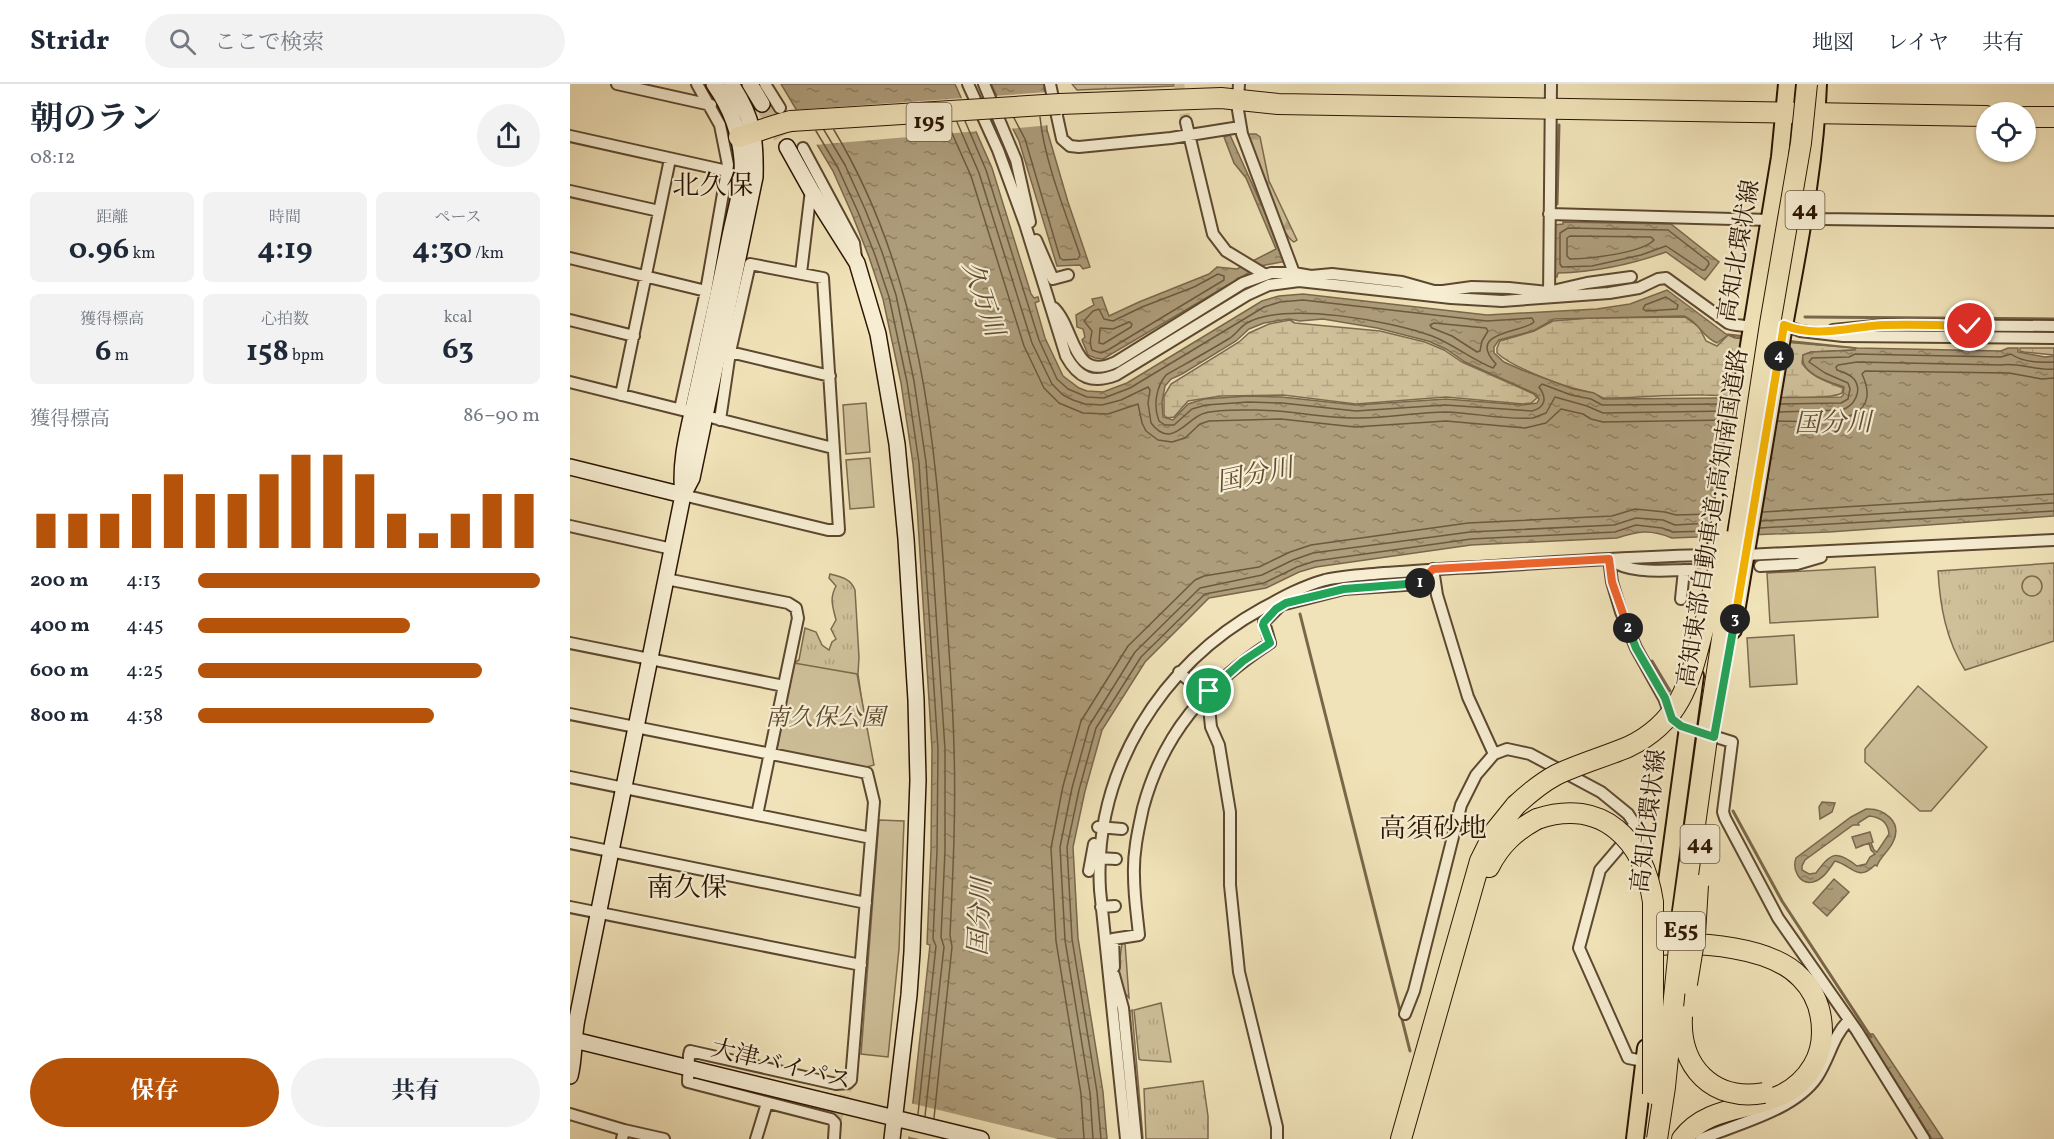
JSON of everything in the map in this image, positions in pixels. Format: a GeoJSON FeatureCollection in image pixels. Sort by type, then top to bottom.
{"type":"FeatureCollection","features":[{"type":"Feature","properties":{"kind":"highway","name":"高知東部自動車道;高知南国道路"},"geometry":{"type":"LineString","coordinates":[[1657,1139],[1665,1087],[1682,918],[1711,731],[1765,327],[1800,143],[1807,84]]}},
{"type":"Feature","properties":{"kind":"highway","name":"195"},"geometry":{"type":"LineString","coordinates":[[747,135],[775,124],[792,131],[1060,109],[1151,99],[1239,105],[1976,116]]}},
{"type":"Feature","properties":{"kind":"highway"},"geometry":{"type":"LineString","coordinates":[[2036,117],[2054,117]]}},
{"type":"Feature","properties":{"kind":"highway"},"geometry":{"type":"LineString","coordinates":[[1401,1139],[1480,861],[1495,831],[1528,794],[1555,776],[1628,746],[1655,730],[1666,720],[1683,695],[1693,668],[1725,540],[1746,445],[1765,327]]}},
{"type":"Feature","properties":{"kind":"highway"},"geometry":{"type":"LineString","coordinates":[[1711,731],[1696,915],[1682,1015],[1682,1040],[1691,1062],[1707,1081],[1716,1087],[1739,1094],[1764,1098]]}},
{"type":"Feature","properties":{"kind":"highway"},"geometry":{"type":"LineString","coordinates":[[1411,1139],[1483,880],[1494,857],[1508,839],[1537,819],[1561,814],[1575,814],[1602,821],[1614,828],[1634,846],[1650,884],[1653,924],[1653,1089],[1650,1139]]}},
{"type":"Feature","properties":{"kind":"highway"},"geometry":{"type":"LineString","coordinates":[[1659,945],[1686,948],[1742,960],[1784,974],[1803,993],[1812,1017],[1812,1044],[1807,1058],[1790,1079],[1764,1098],[1704,1119],[1694,1125],[1682,1139]]}},
{"type":"Feature","properties":{"kind":"main road","name":"高知北環状線"},"geometry":{"type":"LineString","coordinates":[[1664,1139],[1711,731],[1746,553],[1765,327],[1760,276],[1786,112],[1787,84]]}},
{"type":"Feature","properties":{"kind":"main road","name":"高知北環状線"},"geometry":{"type":"LineString","coordinates":[[1635,1139],[1687,728],[1714,553],[1765,327],[1805,216],[1817,113],[1818,84]]}},
{"type":"Feature","properties":{"kind":"street"},"geometry":{"type":"LineString","coordinates":[[616,84],[711,105]]}},
{"type":"Feature","properties":{"kind":"street"},"geometry":{"type":"LineString","coordinates":[[570,1076],[574,1061],[571,1041],[683,495],[692,478],[701,432],[699,415],[706,291],[727,171],[720,124],[697,84]]}},
{"type":"Feature","properties":{"kind":"street"},"geometry":{"type":"LineString","coordinates":[[714,84],[733,117],[747,135]]}},
{"type":"Feature","properties":{"kind":"street"},"geometry":{"type":"LineString","coordinates":[[699,415],[741,179],[749,116],[731,84]]}},
{"type":"Feature","properties":{"kind":"street"},"geometry":{"type":"LineString","coordinates":[[750,84],[762,104]]}},
{"type":"Feature","properties":{"kind":"street"},"geometry":{"type":"LineString","coordinates":[[765,84],[854,243],[857,263],[878,334],[897,444],[906,539],[916,700],[918,780],[909,994],[892,1139]]}},
{"type":"Feature","properties":{"kind":"street"},"geometry":{"type":"LineString","coordinates":[[968,84],[1053,279],[1068,275]]}},
{"type":"Feature","properties":{"kind":"street"},"geometry":{"type":"LineString","coordinates":[[984,84],[1016,160],[1027,223],[1060,340],[1070,363],[1078,373],[1085,377],[1100,379],[1125,370],[1258,290],[1306,279],[1434,294],[1472,287],[1509,288],[1548,294],[1627,291],[1666,278],[1728,323],[1736,326],[1745,325],[1843,336],[2054,338]]}},
{"type":"Feature","properties":{"kind":"street"},"geometry":{"type":"LineString","coordinates":[[1050,84],[1062,139],[1070,146],[1079,147],[1190,135],[1239,105],[1294,273]]}},
{"type":"Feature","properties":{"kind":"street"},"geometry":{"type":"LineString","coordinates":[[1548,294],[1551,84]]}},
{"type":"Feature","properties":{"kind":"street"},"geometry":{"type":"LineString","coordinates":[[1186,122],[1213,234],[1226,251],[1262,272],[1294,273],[1306,279]]}},
{"type":"Feature","properties":{"kind":"street"},"geometry":{"type":"LineString","coordinates":[[792,131],[811,190],[857,263]]}},
{"type":"Feature","properties":{"kind":"street"},"geometry":{"type":"LineString","coordinates":[[570,136],[727,171]]}},
{"type":"Feature","properties":{"kind":"street"},"geometry":{"type":"LineString","coordinates":[[621,395],[670,159]]}},
{"type":"Feature","properties":{"kind":"street"},"geometry":{"type":"LineString","coordinates":[[801,273],[811,190]]}},
{"type":"Feature","properties":{"kind":"street"},"geometry":{"type":"LineString","coordinates":[[570,191],[659,211]]}},
{"type":"Feature","properties":{"kind":"street"},"geometry":{"type":"LineString","coordinates":[[1549,214],[1770,220]]}},
{"type":"Feature","properties":{"kind":"street"},"geometry":{"type":"LineString","coordinates":[[1805,216],[1821,219],[2054,222]]}},
{"type":"Feature","properties":{"kind":"street"},"geometry":{"type":"LineString","coordinates":[[570,258],[706,291]]}},
{"type":"Feature","properties":{"kind":"street"},"geometry":{"type":"LineString","coordinates":[[570,467],[836,532],[840,524],[833,448],[824,278],[750,264],[730,352],[699,415]]}},
{"type":"Feature","properties":{"kind":"street"},"geometry":{"type":"LineString","coordinates":[[1049,303],[1057,312],[1084,363],[1103,367],[1120,359],[1262,272]]}},
{"type":"Feature","properties":{"kind":"street"},"geometry":{"type":"LineString","coordinates":[[1548,294],[1587,283],[1631,277]]}},
{"type":"Feature","properties":{"kind":"street"},"geometry":{"type":"LineString","coordinates":[[570,320],[634,336]]}},
{"type":"Feature","properties":{"kind":"street"},"geometry":{"type":"LineString","coordinates":[[1823,333],[1838,329],[1885,325],[2054,326]]}},
{"type":"Feature","properties":{"kind":"street"},"geometry":{"type":"LineString","coordinates":[[730,352],[830,376]]}},
{"type":"Feature","properties":{"kind":"street"},"geometry":{"type":"LineString","coordinates":[[570,382],[833,448]]}},
{"type":"Feature","properties":{"kind":"street"},"geometry":{"type":"LineString","coordinates":[[570,526],[672,549]]}},
{"type":"Feature","properties":{"kind":"street"},"geometry":{"type":"LineString","coordinates":[[1746,553],[1836,552],[2054,540]]}},
{"type":"Feature","properties":{"kind":"street"},"geometry":{"type":"LineString","coordinates":[[1760,566],[1797,564],[1836,552]]}},
{"type":"Feature","properties":{"kind":"street"},"geometry":{"type":"LineString","coordinates":[[1126,1139],[1111,976],[1101,907],[1100,858],[1103,828],[1112,790],[1128,749],[1150,709],[1179,672],[1213,641],[1236,624],[1325,580],[1433,569],[1714,553]]}},
{"type":"Feature","properties":{"kind":"street"},"geometry":{"type":"LineString","coordinates":[[1609,559],[1617,565],[1638,570],[1687,570],[1681,599]]}},
{"type":"Feature","properties":{"kind":"street"},"geometry":{"type":"LineString","coordinates":[[1609,559],[1612,582],[1636,648],[1665,698],[1672,719],[1687,728],[1711,731],[1732,742],[1723,812],[1778,918],[1857,1031],[1924,1139]]}},
{"type":"Feature","properties":{"kind":"street"},"geometry":{"type":"LineString","coordinates":[[1433,569],[1437,595],[1468,697],[1494,754]]}},
{"type":"Feature","properties":{"kind":"street"},"geometry":{"type":"LineString","coordinates":[[666,579],[793,605],[796,608],[798,618],[757,815]]}},
{"type":"Feature","properties":{"kind":"street"},"geometry":{"type":"LineString","coordinates":[[1136,1139],[1124,1008],[1111,976],[1113,939],[1139,935],[1134,895],[1135,852],[1147,795],[1170,741],[1205,694],[1243,661],[1270,643],[1263,625],[1280,602]]}},
{"type":"Feature","properties":{"kind":"street"},"geometry":{"type":"LineString","coordinates":[[570,643],[784,686]]}},
{"type":"Feature","properties":{"kind":"street"},"geometry":{"type":"LineString","coordinates":[[1179,672],[1208,698],[1211,727],[1219,745],[1230,812],[1230,885],[1239,972],[1277,1127],[1277,1139]]}},
{"type":"Feature","properties":{"kind":"street"},"geometry":{"type":"LineString","coordinates":[[570,714],[867,773],[874,802],[851,1076],[847,1085],[690,1051],[688,1066],[688,1082],[836,1121],[834,1139]]}},
{"type":"Feature","properties":{"kind":"street"},"geometry":{"type":"LineString","coordinates":[[1405,1014],[1414,991],[1461,806],[1476,775],[1494,754],[1506,749],[1530,754],[1600,792],[1631,817],[1634,823],[1630,835],[1600,870],[1579,948],[1628,1058],[1644,1062],[1672,1064]]}},
{"type":"Feature","properties":{"kind":"street"},"geometry":{"type":"LineString","coordinates":[[570,777],[871,838]]}},
{"type":"Feature","properties":{"kind":"street"},"geometry":{"type":"LineString","coordinates":[[1089,871],[1098,827],[1122,829]]}},
{"type":"Feature","properties":{"kind":"street"},"geometry":{"type":"LineString","coordinates":[[570,843],[867,903]]}},
{"type":"Feature","properties":{"kind":"street"},"geometry":{"type":"LineString","coordinates":[[1100,858],[1116,859]]}},
{"type":"Feature","properties":{"kind":"street"},"geometry":{"type":"LineString","coordinates":[[1101,907],[1115,906]]}},
{"type":"Feature","properties":{"kind":"street"},"geometry":{"type":"LineString","coordinates":[[570,907],[861,965]]}},
{"type":"Feature","properties":{"kind":"street"},"geometry":{"type":"LineString","coordinates":[[1701,1139],[1783,1106],[1798,1097],[1817,1076],[1835,1037],[1848,1021]]}},
{"type":"Feature","properties":{"kind":"street","name":"大津バイパス"},"geometry":{"type":"LineString","coordinates":[[571,1041],[688,1066],[981,1139]]}},
{"type":"Feature","properties":{"kind":"street"},"geometry":{"type":"LineString","coordinates":[[756,1139],[767,1103]]}},
{"type":"Feature","properties":{"kind":"street"},"geometry":{"type":"LineString","coordinates":[[570,1114],[623,1134],[664,1139]]}},
{"type":"Feature","properties":{"kind":"green space"},"geometry":{"type":"Polygon","coordinates":[[[1072,84],[1174,84],[1174,86],[1077,90],[1072,84]]]}},
{"type":"Feature","properties":{"kind":"green space"},"geometry":{"type":"Polygon","coordinates":[[[1250,134],[1260,137],[1269,181],[1297,240],[1294,242],[1288,237],[1268,195],[1248,139],[1250,134]]]}},
{"type":"Feature","properties":{"kind":"green space"},"geometry":{"type":"Polygon","coordinates":[[[1685,317],[1699,327],[1706,341],[1717,346],[1728,335],[1735,338],[1855,348],[1855,350],[1811,352],[1803,355],[1802,363],[1805,368],[1820,378],[1843,388],[1842,393],[1816,398],[1691,395],[1603,398],[1533,373],[1497,353],[1500,341],[1534,331],[1553,321],[1590,318],[1685,317]]]}},
{"type":"Feature","properties":{"kind":"green space"},"geometry":{"type":"Polygon","coordinates":[[[1290,320],[1295,323],[1380,331],[1425,342],[1444,350],[1462,362],[1534,394],[1537,398],[1531,403],[1523,404],[1446,397],[1356,404],[1283,395],[1221,396],[1188,401],[1174,417],[1167,418],[1164,415],[1164,396],[1171,384],[1239,342],[1249,333],[1269,324],[1290,320]]]}},
{"type":"Feature","properties":{"kind":"green space"},"geometry":{"type":"Polygon","coordinates":[[[2020,348],[2054,348],[2054,355],[2024,352],[2020,351],[2020,348]]]}},
{"type":"Feature","properties":{"kind":"green space"},"geometry":{"type":"Polygon","coordinates":[[[866,403],[870,452],[846,454],[843,405],[866,403]]]}},
{"type":"Feature","properties":{"kind":"green space"},"geometry":{"type":"Polygon","coordinates":[[[870,458],[874,507],[850,509],[846,460],[870,458]]]}},
{"type":"Feature","properties":{"kind":"green space"},"geometry":{"type":"Polygon","coordinates":[[[2054,563],[2054,641],[1965,670],[1953,647],[1945,622],[1938,571],[2054,563]]]}},
{"type":"Feature","properties":{"kind":"green space"},"geometry":{"type":"Polygon","coordinates":[[[1875,567],[1878,617],[1770,623],[1767,573],[1875,567]]]}},
{"type":"Feature","properties":{"kind":"green space"},"geometry":{"type":"Polygon","coordinates":[[[830,574],[842,577],[855,590],[858,674],[864,716],[779,748],[777,746],[793,663],[799,660],[805,628],[816,632],[822,645],[829,650],[836,639],[831,629],[836,620],[832,599],[836,586],[829,578],[830,574]]]}},
{"type":"Feature","properties":{"kind":"green space"},"geometry":{"type":"Polygon","coordinates":[[[2032,576],[2039,579],[2042,586],[2039,593],[2032,596],[2025,593],[2022,586],[2025,579],[2032,576]]]}},
{"type":"Feature","properties":{"kind":"green space"},"geometry":{"type":"Polygon","coordinates":[[[1794,635],[1797,684],[1750,687],[1747,638],[1794,635]]]}},
{"type":"Feature","properties":{"kind":"green space","name":"南久保公園"},"geometry":{"type":"Polygon","coordinates":[[[794,663],[857,674],[874,765],[863,768],[780,752],[777,749],[794,663]]]}},
{"type":"Feature","properties":{"kind":"green space"},"geometry":{"type":"Polygon","coordinates":[[[1918,686],[1987,747],[1931,811],[1920,811],[1865,762],[1865,749],[1918,686]]]}},
{"type":"Feature","properties":{"kind":"green space"},"geometry":{"type":"Polygon","coordinates":[[[879,820],[904,821],[899,949],[888,1057],[861,1054],[879,820]]]}},
{"type":"Feature","properties":{"kind":"green space"},"geometry":{"type":"Polygon","coordinates":[[[1125,943],[1129,998],[1120,980],[1120,958],[1122,944],[1125,943]]]}},
{"type":"Feature","properties":{"kind":"green space"},"geometry":{"type":"Polygon","coordinates":[[[1161,1003],[1171,1062],[1141,1060],[1139,1059],[1134,1010],[1161,1003]]]}},
{"type":"Feature","properties":{"kind":"green space"},"geometry":{"type":"Polygon","coordinates":[[[1132,1010],[1143,1139],[1139,1139],[1129,1012],[1132,1010]]]}},
{"type":"Feature","properties":{"kind":"green space"},"geometry":{"type":"Polygon","coordinates":[[[1203,1081],[1208,1116],[1208,1139],[1146,1139],[1144,1089],[1203,1081]]]}},
{"type":"Feature","properties":{"kind":"water"},"geometry":{"type":"Polygon","coordinates":[[[781,84],[955,84],[992,168],[1031,294],[1034,298],[1038,297],[1039,301],[1035,303],[1045,338],[1063,376],[1087,391],[1103,392],[1127,383],[1262,301],[1279,296],[1303,294],[1487,315],[1597,309],[1630,304],[1667,290],[1726,334],[1857,348],[2001,351],[2018,348],[2018,352],[2045,357],[2054,356],[2054,516],[1829,532],[1672,538],[1644,532],[1617,538],[1471,545],[1316,567],[1299,572],[1266,588],[1209,598],[1145,662],[1102,730],[1085,791],[1073,847],[1078,938],[1103,1092],[1107,1139],[909,1139],[930,945],[927,944],[932,749],[917,505],[901,383],[883,299],[869,257],[833,171],[781,84]],[[1684,316],[1554,319],[1533,331],[1499,340],[1494,347],[1494,353],[1504,362],[1522,370],[1573,389],[1594,393],[1603,399],[1841,397],[1843,395],[1844,387],[1824,380],[1806,367],[1803,355],[1811,352],[1855,350],[1855,348],[1728,335],[1717,343],[1684,316]],[[1289,319],[1264,323],[1249,329],[1236,341],[1171,379],[1165,386],[1162,402],[1163,417],[1173,420],[1188,404],[1204,399],[1248,396],[1282,397],[1356,405],[1446,399],[1523,405],[1537,403],[1539,399],[1536,394],[1465,362],[1446,349],[1428,341],[1377,328],[1323,319],[1300,321],[1289,319]]]}},
{"type":"Feature","properties":{"kind":"water"},"geometry":{"type":"Polygon","coordinates":[[[991,84],[1044,84],[1047,130],[1090,267],[1083,269],[1080,265],[1057,266],[1019,141],[991,84]]]}},
{"type":"Feature","properties":{"kind":"water"},"geometry":{"type":"Polygon","coordinates":[[[1230,135],[1287,261],[1260,266],[1103,359],[1088,355],[1082,340],[1085,337],[1083,329],[1077,327],[1076,315],[1094,305],[1092,299],[1102,297],[1109,316],[1209,274],[1217,267],[1237,269],[1276,249],[1246,178],[1234,163],[1224,137],[1230,135]]]}},
{"type":"Feature","properties":{"kind":"water"},"geometry":{"type":"Polygon","coordinates":[[[1563,222],[1671,224],[1719,262],[1705,280],[1666,252],[1626,264],[1558,273],[1557,277],[1553,277],[1554,225],[1563,224],[1563,222]]]}},
{"type":"Feature","properties":{"kind":"water"},"geometry":{"type":"Polygon","coordinates":[[[1822,802],[1835,803],[1832,812],[1820,819],[1819,807],[1822,802]]]}},
{"type":"Feature","properties":{"kind":"water"},"geometry":{"type":"Polygon","coordinates":[[[1866,809],[1873,809],[1885,814],[1894,823],[1896,828],[1893,842],[1877,866],[1875,865],[1864,873],[1859,873],[1835,861],[1817,881],[1808,882],[1800,879],[1795,867],[1796,858],[1851,817],[1866,809]],[[1869,816],[1858,823],[1859,825],[1853,825],[1805,860],[1802,870],[1809,874],[1816,873],[1826,861],[1839,855],[1857,866],[1866,864],[1875,854],[1869,843],[1856,848],[1852,837],[1870,832],[1873,842],[1871,843],[1877,852],[1889,834],[1885,823],[1869,816]]]}},
{"type":"Feature","properties":{"kind":"water"},"geometry":{"type":"Polygon","coordinates":[[[1834,879],[1849,892],[1827,916],[1813,903],[1834,879]]]}},
{"type":"Feature","properties":{"kind":"water"},"geometry":{"type":"Polygon","coordinates":[[[1866,1034],[1873,1034],[1943,1139],[1932,1139],[1866,1034]]]}},
{"type":"Feature","properties":{"kind":"pier"},"geometry":{"type":"Polygon","coordinates":[[[1047,92],[1050,125],[1009,129],[993,96],[1047,92]]]}},
{"type":"Feature","properties":{"kind":"pier"},"geometry":{"type":"Polygon","coordinates":[[[964,98],[979,131],[814,145],[793,110],[964,98]]]}},
{"type":"Feature","properties":{"kind":"pier"},"geometry":{"type":"Polygon","coordinates":[[[910,1103],[1058,1139],[919,1139],[907,1136],[910,1103]]]}},
{"type":"Feature","properties":{"kind":"waterway"},"geometry":{"type":"LineString","coordinates":[[1557,204],[1559,125]]}},
{"type":"Feature","properties":{"kind":"waterway"},"geometry":{"type":"LineString","coordinates":[[1805,317],[2054,319]]}},
{"type":"Feature","properties":{"kind":"waterway"},"geometry":{"type":"LineString","coordinates":[[1300,614],[1410,1051]]}},
{"type":"Feature","properties":{"kind":"waterway"},"geometry":{"type":"LineString","coordinates":[[1652,661],[1670,691]]}},
{"type":"Feature","properties":{"kind":"waterway"},"geometry":{"type":"LineString","coordinates":[[1733,811],[1782,901],[1871,1037]]}},
{"type":"Feature","properties":{"kind":"tunnel"},"geometry":{"type":"LineString","coordinates":[[1179,84],[1186,122]]}},
{"type":"Feature","properties":{"kind":"tunnel"},"geometry":{"type":"LineString","coordinates":[[762,104],[787,147]]}},
{"type":"Feature","properties":{"kind":"tunnel"},"geometry":{"type":"LineString","coordinates":[[1691,570],[1720,568]]}},
{"type":"Feature","properties":{"kind":"tunnel"},"geometry":{"type":"LineString","coordinates":[[837,1119],[847,1088]]}},
{"type":"Feature","properties":{"kind":"district","name":"北久保"},"geometry":{"type":"Point","coordinates":[713,187]}},
{"type":"Feature","properties":{"kind":"district","name":"高須砂地"},"geometry":{"type":"Point","coordinates":[1433,830]}},
{"type":"Feature","properties":{"kind":"district","name":"南久保"},"geometry":{"type":"Point","coordinates":[687,889]}},
{"type":"Feature","properties":{"kind":"route"},"geometry":{"type":"LineString","coordinates":[[1209,691],[1243,661],[1270,643],[1264,622],[1276,609],[1286,603],[1344,589],[1419,584],[1433,569],[1609,559],[1612,582],[1621,612],[1636,648],[1665,698],[1672,719],[1681,726],[1714,737],[1784,325],[1800,331],[1823,333],[1838,329],[1885,325],[1970,326]]}},
{"type":"Feature","properties":{"kind":"water label","name":"久万川"},"geometry":{"type":"Point","coordinates":[982,299]}},
{"type":"Feature","properties":{"kind":"water label","name":"国分川"},"geometry":{"type":"Point","coordinates":[1833,424]}},
{"type":"Feature","properties":{"kind":"water label","name":"国分川"},"geometry":{"type":"Point","coordinates":[1255,476]}},
{"type":"Feature","properties":{"kind":"water label","name":"国分川"},"geometry":{"type":"Point","coordinates":[981,917]}}]}
